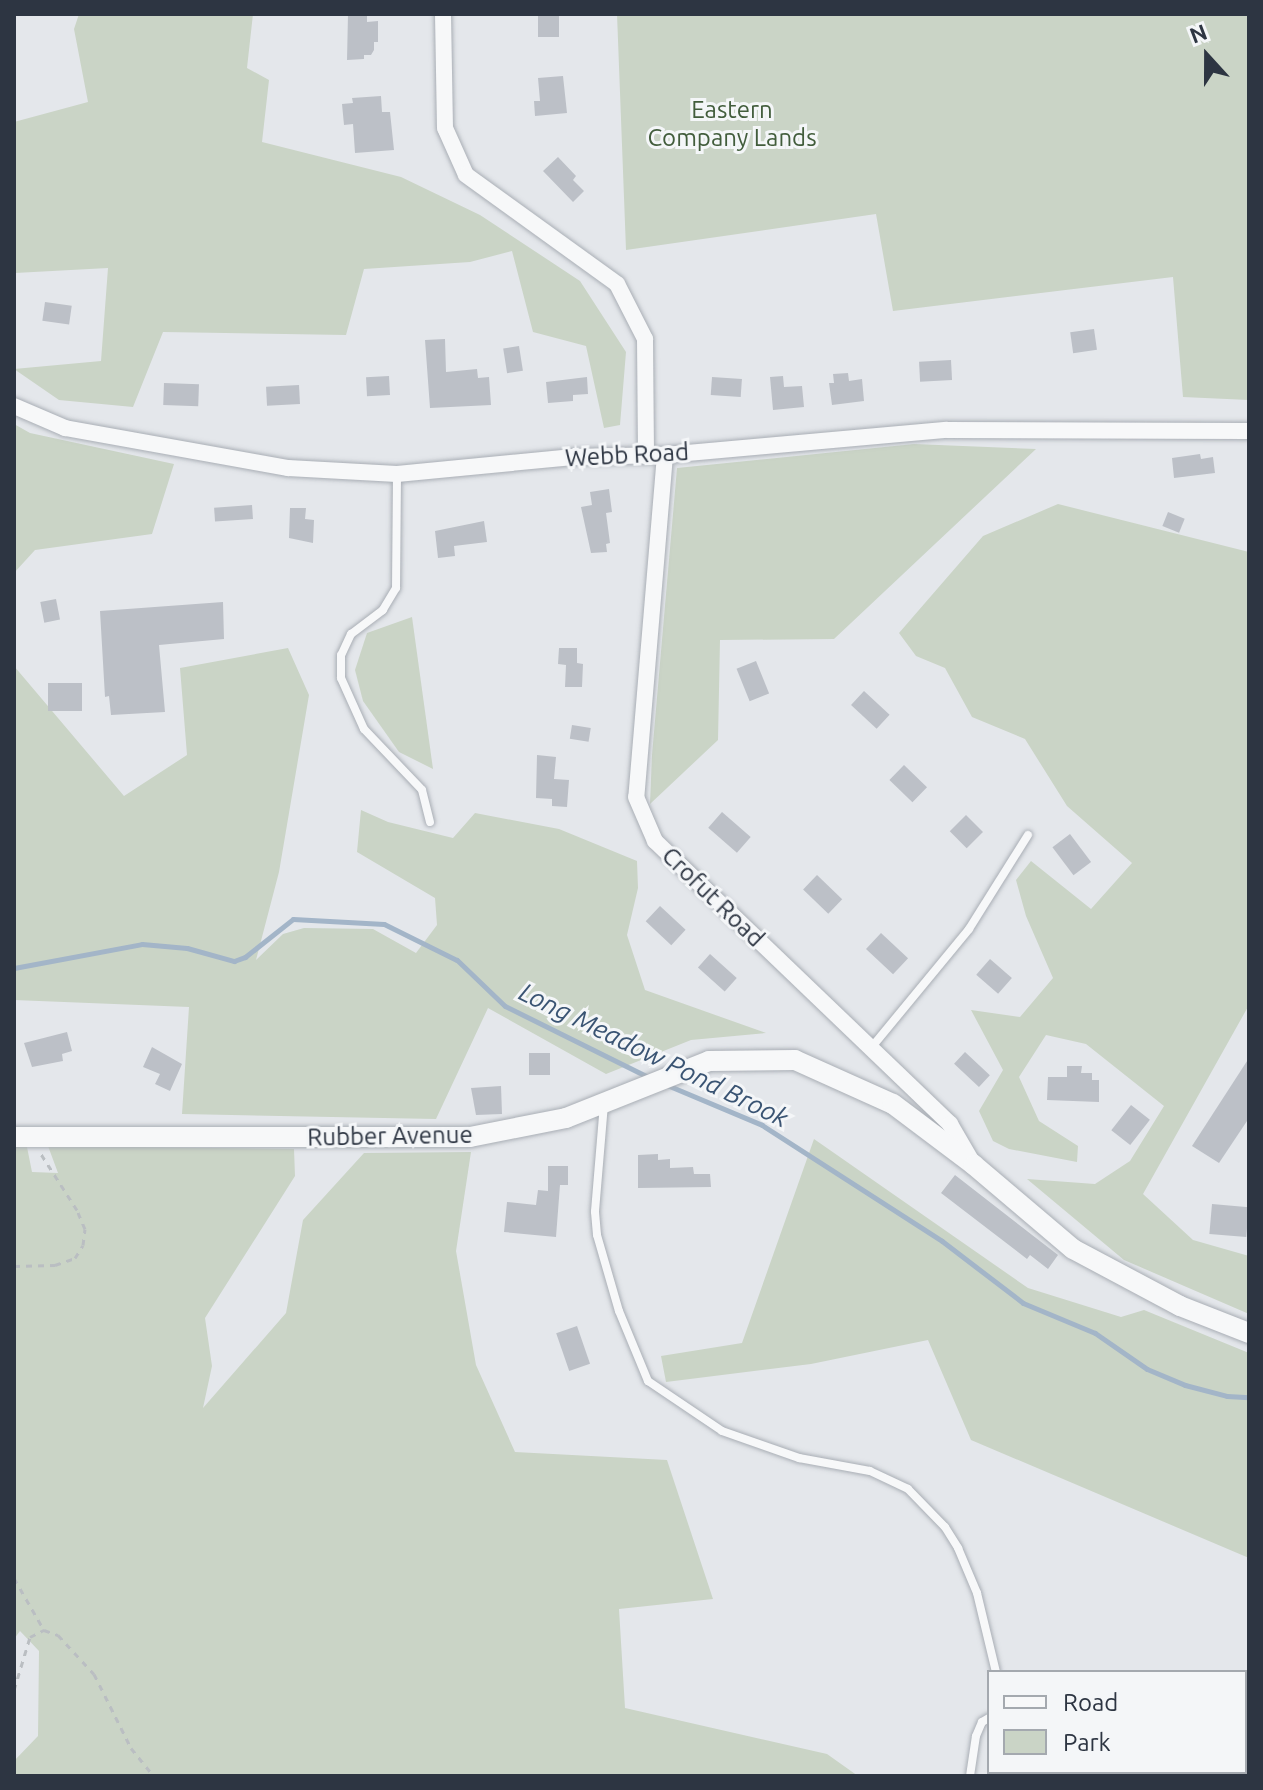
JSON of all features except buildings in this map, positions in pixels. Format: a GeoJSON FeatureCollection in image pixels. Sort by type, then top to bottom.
{"type":"FeatureCollection","features":[{"type":"Feature","properties":{"kind":"street"},"geometry":{"type":"LineString","coordinates":[[443,14],[445,128],[466,175],[617,284],[645,339],[646,456]]}},
{"type":"Feature","properties":{"kind":"street","name":"Webb Road"},"geometry":{"type":"LineString","coordinates":[[14,406],[65,428],[96,434],[288,468],[397,474],[573,457],[665,455],[947,430],[1249,431]]}},
{"type":"Feature","properties":{"kind":"street","name":"Crofut Road"},"geometry":{"type":"LineString","coordinates":[[665,455],[636,797],[655,841],[950,1124],[974,1165]]}},
{"type":"Feature","properties":{"kind":"street","name":"Rubber Avenue"},"geometry":{"type":"LineString","coordinates":[[14,1137],[470,1137],[566,1118],[709,1061],[795,1060],[893,1104],[974,1165],[1073,1249],[1180,1306],[1249,1333]]}},
{"type":"Feature","properties":{"kind":"lane"},"geometry":{"type":"LineString","coordinates":[[397,474],[396,588],[383,610],[351,634],[341,655],[341,678],[364,729],[422,790],[430,822]]}},
{"type":"Feature","properties":{"kind":"lane"},"geometry":{"type":"LineString","coordinates":[[871,1048],[969,929],[1028,835]]}},
{"type":"Feature","properties":{"kind":"lane"},"geometry":{"type":"LineString","coordinates":[[604,1103],[595,1212],[597,1235],[619,1311],[648,1381],[722,1431],[799,1458],[870,1471],[908,1489],[945,1527],[958,1548],[977,1593],[996,1670]]}},
{"type":"Feature","properties":{"kind":"lane"},"geometry":{"type":"LineString","coordinates":[[970,1776],[976,1736],[982,1722],[987,1719]]}},
{"type":"Feature","properties":{"kind":"path"},"geometry":{"type":"LineString","coordinates":[[14,1266],[55,1265],[75,1258],[83,1245],[85,1229],[77,1210],[44,1162],[38,1137]]}},
{"type":"Feature","properties":{"kind":"path"},"geometry":{"type":"LineString","coordinates":[[14,1578],[44,1630],[60,1637],[87,1664],[131,1748],[154,1776]]}},
{"type":"Feature","properties":{"kind":"path"},"geometry":{"type":"LineString","coordinates":[[14,1690],[30,1637],[44,1630]]}},
{"type":"Feature","properties":{"kind":"green space"},"geometry":{"type":"Polygon","coordinates":[[[79,14],[253,14],[247,68],[269,80],[262,142],[401,177],[480,215],[580,281],[626,352],[620,425],[604,428],[586,346],[533,332],[512,251],[470,262],[364,269],[346,335],[163,332],[133,407],[59,400],[14,369],[101,361],[108,268],[15,273],[14,318],[14,122],[88,102],[74,29],[79,14]]]}},
{"type":"Feature","properties":{"kind":"green space","name":"Eastern Company Lands"},"geometry":{"type":"Polygon","coordinates":[[[617,14],[1249,14],[1249,400],[1183,397],[1173,277],[893,311],[876,214],[626,250],[617,14]]]}},
{"type":"Feature","properties":{"kind":"green space"},"geometry":{"type":"Polygon","coordinates":[[[14,424],[30,433],[174,464],[152,534],[35,550],[14,573],[14,424]]]}},
{"type":"Feature","properties":{"kind":"green space"},"geometry":{"type":"Polygon","coordinates":[[[914,444],[1036,449],[834,639],[720,640],[718,740],[650,804],[677,468],[914,444]]]}},
{"type":"Feature","properties":{"kind":"green space"},"geometry":{"type":"Polygon","coordinates":[[[1058,504],[1249,552],[1249,1005],[1143,1194],[1193,1240],[1249,1256],[1249,1314],[1124,1260],[1027,1179],[1095,1184],[1130,1161],[1164,1106],[1086,1044],[1046,1035],[1019,1077],[1039,1121],[1078,1146],[1077,1162],[1009,1149],[993,1141],[979,1111],[1003,1070],[971,1010],[1020,1017],[1053,978],[1026,916],[1016,880],[1031,861],[1091,909],[1132,863],[1067,806],[1025,739],[972,717],[945,668],[916,656],[899,633],[983,536],[1058,504]]]}},
{"type":"Feature","properties":{"kind":"green space"},"geometry":{"type":"Polygon","coordinates":[[[412,617],[433,769],[399,752],[363,701],[355,670],[367,633],[412,617]]]}},
{"type":"Feature","properties":{"kind":"green space"},"geometry":{"type":"Polygon","coordinates":[[[288,648],[309,695],[279,872],[256,960],[283,934],[304,928],[373,929],[416,953],[437,925],[435,898],[357,852],[361,810],[388,822],[453,838],[475,813],[559,829],[637,861],[638,888],[627,935],[645,990],[766,1033],[691,1040],[606,1074],[488,1008],[436,1119],[182,1114],[189,1007],[14,1000],[14,666],[124,796],[187,755],[180,668],[288,648]]]}},
{"type":"Feature","properties":{"kind":"green space"},"geometry":{"type":"Polygon","coordinates":[[[814,1139],[1028,1288],[1121,1317],[1144,1310],[1249,1353],[1249,1558],[971,1440],[928,1340],[811,1364],[666,1382],[661,1356],[742,1343],[814,1139]]]}},
{"type":"Feature","properties":{"kind":"green space"},"geometry":{"type":"Polygon","coordinates":[[[48,1146],[294,1149],[295,1176],[205,1318],[212,1366],[203,1408],[286,1313],[303,1220],[364,1153],[471,1152],[456,1251],[476,1365],[515,1452],[667,1460],[713,1599],[619,1609],[625,1708],[827,1754],[858,1776],[14,1776],[14,1761],[38,1736],[39,1651],[20,1631],[14,1639],[14,1147],[27,1147],[32,1172],[58,1173],[48,1146]]]}},
{"type":"Feature","properties":{"kind":"waterway","name":"Long Meadow Pond Brook"},"geometry":{"type":"LineString","coordinates":[[14,968],[142,944],[187,948],[234,961],[245,957],[293,919],[384,924],[457,960],[505,1006],[650,1078]]}},
{"type":"Feature","properties":{"kind":"waterway","name":"Long Meadow Pond Brook"},"geometry":{"type":"LineString","coordinates":[[667,1085],[762,1125],[942,1241],[1023,1303],[1095,1333],[1147,1369],[1185,1385],[1227,1396],[1249,1397]]}}]}
